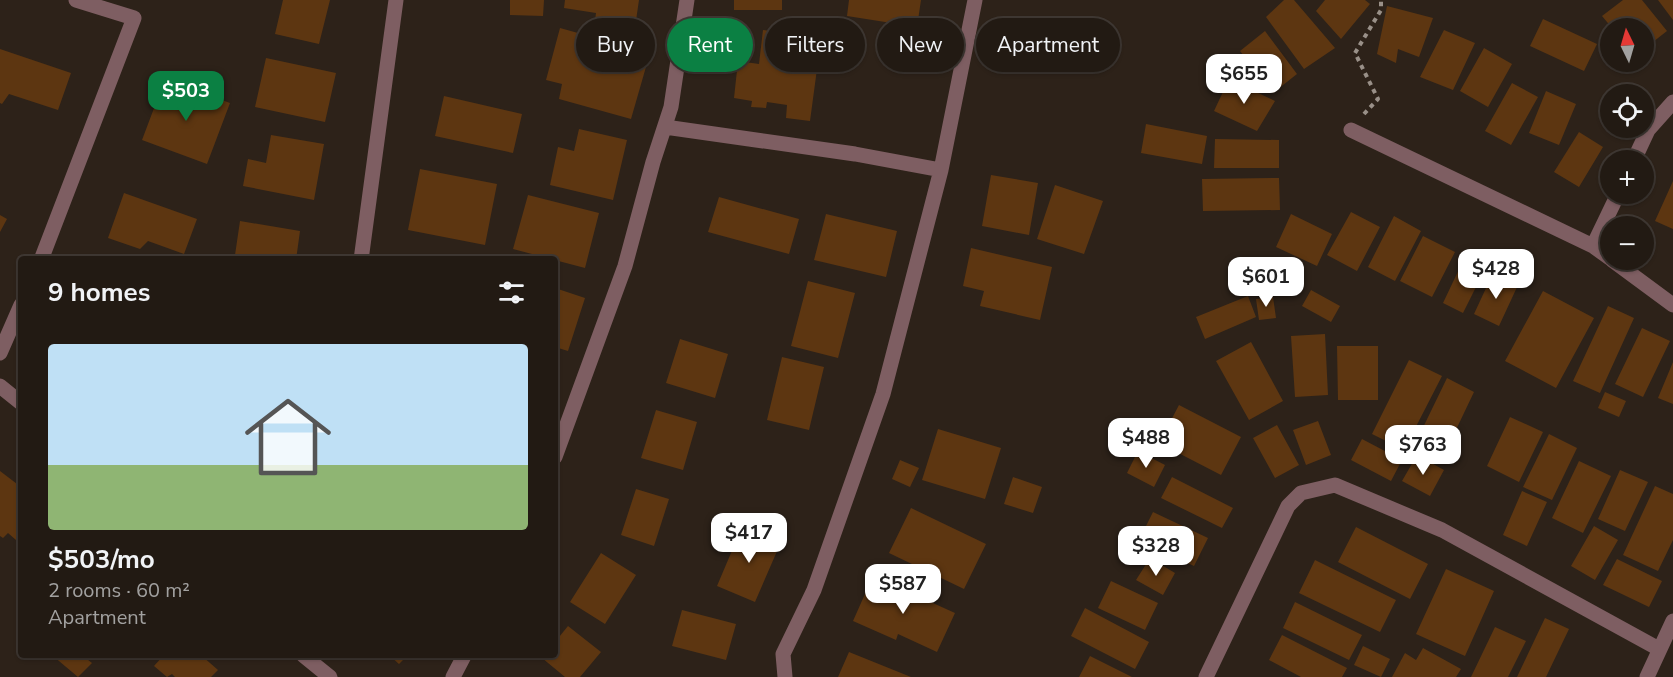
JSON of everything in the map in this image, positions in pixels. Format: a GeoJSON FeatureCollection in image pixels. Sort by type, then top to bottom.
{"type":"FeatureCollection","features":[{"type":"Feature","properties":{"kind":"street"},"geometry":{"type":"LineString","coordinates":[[43,256],[134,18],[76,0]]}},
{"type":"Feature","properties":{"kind":"street"},"geometry":{"type":"LineString","coordinates":[[362,256],[396,0]]}},
{"type":"Feature","properties":{"kind":"street"},"geometry":{"type":"LineString","coordinates":[[558,449],[625,266],[671,107],[687,0]]}},
{"type":"Feature","properties":{"kind":"street"},"geometry":{"type":"LineString","coordinates":[[785,677],[783,654],[814,590],[882,394],[941,170],[975,0]]}},
{"type":"Feature","properties":{"kind":"street"},"geometry":{"type":"LineString","coordinates":[[1639,150],[1648,130],[1673,102]]}},
{"type":"Feature","properties":{"kind":"street"},"geometry":{"type":"LineString","coordinates":[[664,127],[855,154],[941,170]]}},
{"type":"Feature","properties":{"kind":"street"},"geometry":{"type":"LineString","coordinates":[[1351,130],[1600,251]]}},
{"type":"Feature","properties":{"kind":"street"},"geometry":{"type":"LineString","coordinates":[[1593,246],[1613,204]]}},
{"type":"Feature","properties":{"kind":"street"},"geometry":{"type":"LineString","coordinates":[[1626,270],[1673,305]]}},
{"type":"Feature","properties":{"kind":"street"},"geometry":{"type":"LineString","coordinates":[[0,353],[18,312]]}},
{"type":"Feature","properties":{"kind":"street"},"geometry":{"type":"LineString","coordinates":[[0,386],[18,401]]}},
{"type":"Feature","properties":{"kind":"street"},"geometry":{"type":"LineString","coordinates":[[1206,677],[1288,506],[1301,494],[1335,485],[1442,530],[1659,649]]}},
{"type":"Feature","properties":{"kind":"street"},"geometry":{"type":"LineString","coordinates":[[1647,677],[1673,621]]}},
{"type":"Feature","properties":{"kind":"street"},"geometry":{"type":"LineString","coordinates":[[306,658],[330,677]]}},
{"type":"Feature","properties":{"kind":"street"},"geometry":{"type":"LineString","coordinates":[[453,677],[463,658]]}},
{"type":"Feature","properties":{"kind":"path"},"geometry":{"type":"LineString","coordinates":[[1351,130],[1377,99],[1355,53],[1381,10],[1380,0]]}},
{"type":"Feature","properties":{"kind":"building"},"geometry":{"type":"Polygon","coordinates":[[[283,0],[330,0],[319,44],[275,34],[283,0]]]}},
{"type":"Feature","properties":{"kind":"building"},"geometry":{"type":"Polygon","coordinates":[[[510,0],[544,0],[543,16],[510,15],[510,0]]]}},
{"type":"Feature","properties":{"kind":"building"},"geometry":{"type":"Polygon","coordinates":[[[565,0],[639,0],[636,18],[595,18],[596,13],[564,8],[565,0]]]}},
{"type":"Feature","properties":{"kind":"building"},"geometry":{"type":"Polygon","coordinates":[[[734,0],[782,0],[782,10],[734,10],[734,0]]]}},
{"type":"Feature","properties":{"kind":"building"},"geometry":{"type":"Polygon","coordinates":[[[849,0],[921,0],[918,18],[877,18],[877,21],[847,16],[849,0]]]}},
{"type":"Feature","properties":{"kind":"building"},"geometry":{"type":"Polygon","coordinates":[[[1284,0],[1294,0],[1335,48],[1304,69],[1266,17],[1284,0]]]}},
{"type":"Feature","properties":{"kind":"building"},"geometry":{"type":"Polygon","coordinates":[[[1325,0],[1365,0],[1370,4],[1341,39],[1316,11],[1325,0]]]}},
{"type":"Feature","properties":{"kind":"building"},"geometry":{"type":"Polygon","coordinates":[[[1623,0],[1642,0],[1667,31],[1654,41],[1654,18],[1604,18],[1602,16],[1623,0]]]}},
{"type":"Feature","properties":{"kind":"building"},"geometry":{"type":"Polygon","coordinates":[[[1658,0],[1673,0],[1673,20],[1658,0]]]}},
{"type":"Feature","properties":{"kind":"building"},"geometry":{"type":"Polygon","coordinates":[[[1387,6],[1433,18],[1419,57],[1398,49],[1396,63],[1377,54],[1387,6]]]}},
{"type":"Feature","properties":{"kind":"building"},"geometry":{"type":"Polygon","coordinates":[[[1543,19],[1597,44],[1584,71],[1530,46],[1543,19]]]}},
{"type":"Feature","properties":{"kind":"building"},"geometry":{"type":"Polygon","coordinates":[[[560,28],[576,32],[576,72],[645,72],[631,119],[559,99],[562,84],[546,80],[560,28]]]}},
{"type":"Feature","properties":{"kind":"building"},"geometry":{"type":"Polygon","coordinates":[[[763,30],[765,30],[765,72],[817,72],[810,121],[786,118],[787,105],[767,102],[766,108],[751,107],[752,101],[734,98],[737,72],[753,72],[753,63],[759,64],[763,30]]]}},
{"type":"Feature","properties":{"kind":"building"},"geometry":{"type":"Polygon","coordinates":[[[1444,30],[1475,43],[1453,90],[1420,77],[1444,30]]]}},
{"type":"Feature","properties":{"kind":"building"},"geometry":{"type":"Polygon","coordinates":[[[1265,31],[1297,74],[1273,93],[1240,51],[1265,31]]]}},
{"type":"Feature","properties":{"kind":"building"},"geometry":{"type":"Polygon","coordinates":[[[1484,48],[1512,64],[1488,107],[1460,91],[1484,48]]]}},
{"type":"Feature","properties":{"kind":"building"},"geometry":{"type":"Polygon","coordinates":[[[0,49],[71,73],[58,110],[9,94],[2,104],[0,103],[0,49]]]}},
{"type":"Feature","properties":{"kind":"building"},"geometry":{"type":"Polygon","coordinates":[[[266,58],[336,73],[325,122],[255,107],[266,58]]]}},
{"type":"Feature","properties":{"kind":"building"},"geometry":{"type":"Polygon","coordinates":[[[165,79],[230,103],[207,164],[142,140],[165,79]]]}},
{"type":"Feature","properties":{"kind":"building"},"geometry":{"type":"Polygon","coordinates":[[[1229,79],[1275,101],[1257,131],[1214,111],[1229,79]]]}},
{"type":"Feature","properties":{"kind":"building"},"geometry":{"type":"Polygon","coordinates":[[[1512,83],[1538,97],[1511,145],[1485,131],[1512,83]]]}},
{"type":"Feature","properties":{"kind":"building"},"geometry":{"type":"Polygon","coordinates":[[[1546,91],[1576,104],[1559,145],[1529,133],[1546,91]]]}},
{"type":"Feature","properties":{"kind":"building"},"geometry":{"type":"Polygon","coordinates":[[[444,96],[522,114],[513,153],[435,136],[444,96]]]}},
{"type":"Feature","properties":{"kind":"building"},"geometry":{"type":"Polygon","coordinates":[[[1146,124],[1207,136],[1202,164],[1141,153],[1146,124]]]}},
{"type":"Feature","properties":{"kind":"building"},"geometry":{"type":"Polygon","coordinates":[[[579,129],[627,140],[613,200],[550,185],[558,147],[574,151],[579,129]]]}},
{"type":"Feature","properties":{"kind":"building"},"geometry":{"type":"Polygon","coordinates":[[[1579,132],[1603,147],[1579,187],[1554,172],[1579,132]]]}},
{"type":"Feature","properties":{"kind":"building"},"geometry":{"type":"Polygon","coordinates":[[[271,135],[324,144],[314,200],[243,186],[248,159],[266,163],[271,135]]]}},
{"type":"Feature","properties":{"kind":"building"},"geometry":{"type":"Polygon","coordinates":[[[1215,139],[1279,140],[1279,168],[1214,168],[1215,139]]]}},
{"type":"Feature","properties":{"kind":"building"},"geometry":{"type":"Polygon","coordinates":[[[420,169],[497,184],[485,245],[408,230],[420,169]]]}},
{"type":"Feature","properties":{"kind":"building"},"geometry":{"type":"Polygon","coordinates":[[[991,175],[1038,183],[1029,235],[982,226],[991,175]]]}},
{"type":"Feature","properties":{"kind":"building"},"geometry":{"type":"Polygon","coordinates":[[[1279,178],[1280,210],[1203,211],[1202,179],[1279,178]]]}},
{"type":"Feature","properties":{"kind":"building"},"geometry":{"type":"Polygon","coordinates":[[[1673,181],[1673,229],[1655,221],[1673,181]]]}},
{"type":"Feature","properties":{"kind":"building"},"geometry":{"type":"Polygon","coordinates":[[[1055,185],[1103,201],[1084,254],[1037,239],[1055,185]]]}},
{"type":"Feature","properties":{"kind":"building"},"geometry":{"type":"Polygon","coordinates":[[[124,193],[197,219],[184,254],[148,241],[140,249],[108,238],[124,193]]]}},
{"type":"Feature","properties":{"kind":"building"},"geometry":{"type":"Polygon","coordinates":[[[528,195],[599,213],[585,268],[558,261],[558,256],[540,256],[513,249],[528,195]]]}},
{"type":"Feature","properties":{"kind":"building"},"geometry":{"type":"Polygon","coordinates":[[[719,197],[799,219],[789,254],[708,232],[719,197]]]}},
{"type":"Feature","properties":{"kind":"building"},"geometry":{"type":"Polygon","coordinates":[[[1351,212],[1380,227],[1357,271],[1327,255],[1351,212]]]}},
{"type":"Feature","properties":{"kind":"building"},"geometry":{"type":"Polygon","coordinates":[[[826,214],[897,231],[886,277],[814,260],[826,214]]]}},
{"type":"Feature","properties":{"kind":"building"},"geometry":{"type":"Polygon","coordinates":[[[1291,214],[1332,234],[1317,266],[1276,247],[1291,214]]]}},
{"type":"Feature","properties":{"kind":"building"},"geometry":{"type":"Polygon","coordinates":[[[0,215],[7,219],[0,232],[0,215]]]}},
{"type":"Feature","properties":{"kind":"building"},"geometry":{"type":"Polygon","coordinates":[[[1394,216],[1421,231],[1395,281],[1368,267],[1394,216]]]}},
{"type":"Feature","properties":{"kind":"building"},"geometry":{"type":"Polygon","coordinates":[[[240,221],[300,231],[297,256],[235,255],[240,221]]]}},
{"type":"Feature","properties":{"kind":"building"},"geometry":{"type":"Polygon","coordinates":[[[1423,236],[1455,252],[1432,297],[1400,281],[1423,236]]]}},
{"type":"Feature","properties":{"kind":"building"},"geometry":{"type":"Polygon","coordinates":[[[971,248],[1052,267],[1040,320],[980,306],[984,291],[963,286],[971,248]]]}},
{"type":"Feature","properties":{"kind":"building"},"geometry":{"type":"Polygon","coordinates":[[[1462,263],[1483,273],[1463,313],[1443,303],[1462,263]]]}},
{"type":"Feature","properties":{"kind":"building"},"geometry":{"type":"Polygon","coordinates":[[[1493,273],[1518,285],[1499,326],[1474,314],[1493,273]]]}},
{"type":"Feature","properties":{"kind":"building"},"geometry":{"type":"Polygon","coordinates":[[[808,281],[855,293],[838,358],[791,346],[808,281]]]}},
{"type":"Feature","properties":{"kind":"building"},"geometry":{"type":"Polygon","coordinates":[[[558,289],[585,298],[568,351],[558,348],[558,289]]]}},
{"type":"Feature","properties":{"kind":"building"},"geometry":{"type":"Polygon","coordinates":[[[1311,290],[1340,306],[1331,322],[1302,306],[1311,290]]]}},
{"type":"Feature","properties":{"kind":"building"},"geometry":{"type":"Polygon","coordinates":[[[1543,291],[1594,318],[1556,388],[1505,361],[1543,291]]]}},
{"type":"Feature","properties":{"kind":"building"},"geometry":{"type":"Polygon","coordinates":[[[1248,296],[1256,317],[1205,339],[1196,317],[1248,296]]]}},
{"type":"Feature","properties":{"kind":"building"},"geometry":{"type":"Polygon","coordinates":[[[1273,297],[1276,318],[1259,320],[1256,299],[1273,297]]]}},
{"type":"Feature","properties":{"kind":"building"},"geometry":{"type":"Polygon","coordinates":[[[1608,306],[1634,318],[1600,393],[1573,381],[1608,306]]]}},
{"type":"Feature","properties":{"kind":"building"},"geometry":{"type":"Polygon","coordinates":[[[1642,328],[1670,341],[1643,397],[1615,384],[1642,328]]]}},
{"type":"Feature","properties":{"kind":"building"},"geometry":{"type":"Polygon","coordinates":[[[1325,334],[1328,395],[1295,397],[1291,336],[1325,334]]]}},
{"type":"Feature","properties":{"kind":"building"},"geometry":{"type":"Polygon","coordinates":[[[680,339],[728,354],[715,398],[666,383],[680,339]]]}},
{"type":"Feature","properties":{"kind":"building"},"geometry":{"type":"Polygon","coordinates":[[[1251,342],[1283,401],[1249,420],[1216,361],[1251,342]]]}},
{"type":"Feature","properties":{"kind":"building"},"geometry":{"type":"Polygon","coordinates":[[[1337,346],[1378,346],[1378,400],[1338,400],[1337,346]]]}},
{"type":"Feature","properties":{"kind":"building"},"geometry":{"type":"Polygon","coordinates":[[[782,357],[824,367],[809,430],[767,420],[782,357]]]}},
{"type":"Feature","properties":{"kind":"building"},"geometry":{"type":"Polygon","coordinates":[[[1409,360],[1442,376],[1404,450],[1372,434],[1409,360]]]}},
{"type":"Feature","properties":{"kind":"building"},"geometry":{"type":"Polygon","coordinates":[[[1673,362],[1673,404],[1658,398],[1673,362]]]}},
{"type":"Feature","properties":{"kind":"building"},"geometry":{"type":"Polygon","coordinates":[[[1447,378],[1474,392],[1443,457],[1415,444],[1447,378]]]}},
{"type":"Feature","properties":{"kind":"building"},"geometry":{"type":"Polygon","coordinates":[[[1605,392],[1626,401],[1619,417],[1598,408],[1605,392]]]}},
{"type":"Feature","properties":{"kind":"building"},"geometry":{"type":"Polygon","coordinates":[[[1179,405],[1241,437],[1221,475],[1159,443],[1179,405]]]}},
{"type":"Feature","properties":{"kind":"building"},"geometry":{"type":"Polygon","coordinates":[[[656,410],[697,422],[683,470],[641,458],[656,410]]]}},
{"type":"Feature","properties":{"kind":"building"},"geometry":{"type":"Polygon","coordinates":[[[1510,417],[1543,432],[1519,482],[1487,466],[1510,417]]]}},
{"type":"Feature","properties":{"kind":"building"},"geometry":{"type":"Polygon","coordinates":[[[1318,421],[1331,455],[1306,465],[1293,430],[1318,421]]]}},
{"type":"Feature","properties":{"kind":"building"},"geometry":{"type":"Polygon","coordinates":[[[1277,425],[1299,465],[1275,478],[1253,438],[1277,425]]]}},
{"type":"Feature","properties":{"kind":"building"},"geometry":{"type":"Polygon","coordinates":[[[938,429],[1001,448],[985,499],[922,480],[938,429]]]}},
{"type":"Feature","properties":{"kind":"building"},"geometry":{"type":"Polygon","coordinates":[[[1549,434],[1577,448],[1552,500],[1523,487],[1549,434]]]}},
{"type":"Feature","properties":{"kind":"building"},"geometry":{"type":"Polygon","coordinates":[[[1362,439],[1402,460],[1391,481],[1351,460],[1362,439]]]}},
{"type":"Feature","properties":{"kind":"building"},"geometry":{"type":"Polygon","coordinates":[[[1138,451],[1165,465],[1154,487],[1127,473],[1138,451]]]}},
{"type":"Feature","properties":{"kind":"building"},"geometry":{"type":"Polygon","coordinates":[[[1417,455],[1444,470],[1430,496],[1402,481],[1417,455]]]}},
{"type":"Feature","properties":{"kind":"building"},"geometry":{"type":"Polygon","coordinates":[[[900,460],[919,468],[910,487],[892,479],[900,460]]]}},
{"type":"Feature","properties":{"kind":"building"},"geometry":{"type":"Polygon","coordinates":[[[1579,461],[1611,476],[1583,533],[1552,518],[1579,461]]]}},
{"type":"Feature","properties":{"kind":"building"},"geometry":{"type":"Polygon","coordinates":[[[1620,470],[1648,482],[1625,531],[1598,519],[1620,470]]]}},
{"type":"Feature","properties":{"kind":"building"},"geometry":{"type":"Polygon","coordinates":[[[0,471],[18,485],[18,537],[16,540],[8,533],[3,538],[0,536],[0,471]]]}},
{"type":"Feature","properties":{"kind":"building"},"geometry":{"type":"Polygon","coordinates":[[[1013,477],[1042,487],[1033,513],[1004,504],[1013,477]]]}},
{"type":"Feature","properties":{"kind":"building"},"geometry":{"type":"Polygon","coordinates":[[[1172,477],[1233,508],[1222,528],[1161,498],[1172,477]]]}},
{"type":"Feature","properties":{"kind":"building"},"geometry":{"type":"Polygon","coordinates":[[[1655,486],[1673,494],[1673,540],[1658,571],[1623,555],[1655,486]]]}},
{"type":"Feature","properties":{"kind":"building"},"geometry":{"type":"Polygon","coordinates":[[[636,489],[669,499],[654,546],[621,535],[636,489]]]}},
{"type":"Feature","properties":{"kind":"building"},"geometry":{"type":"Polygon","coordinates":[[[1522,491],[1547,502],[1527,546],[1503,535],[1522,491]]]}},
{"type":"Feature","properties":{"kind":"building"},"geometry":{"type":"Polygon","coordinates":[[[911,508],[986,544],[964,589],[889,553],[911,508]]]}},
{"type":"Feature","properties":{"kind":"building"},"geometry":{"type":"Polygon","coordinates":[[[1153,512],[1208,538],[1194,566],[1139,540],[1153,512]]]}},
{"type":"Feature","properties":{"kind":"building"},"geometry":{"type":"Polygon","coordinates":[[[1594,526],[1618,540],[1595,580],[1571,566],[1594,526]]]}},
{"type":"Feature","properties":{"kind":"building"},"geometry":{"type":"Polygon","coordinates":[[[742,527],[781,542],[755,602],[717,586],[742,527]]]}},
{"type":"Feature","properties":{"kind":"building"},"geometry":{"type":"Polygon","coordinates":[[[1356,527],[1428,564],[1410,599],[1338,562],[1356,527]]]}},
{"type":"Feature","properties":{"kind":"building"},"geometry":{"type":"Polygon","coordinates":[[[601,553],[636,575],[605,624],[570,602],[601,553]]]}},
{"type":"Feature","properties":{"kind":"building"},"geometry":{"type":"Polygon","coordinates":[[[1150,558],[1175,573],[1163,595],[1136,580],[1150,558]]]}},
{"type":"Feature","properties":{"kind":"building"},"geometry":{"type":"Polygon","coordinates":[[[1617,559],[1662,581],[1649,607],[1603,585],[1617,559]]]}},
{"type":"Feature","properties":{"kind":"building"},"geometry":{"type":"Polygon","coordinates":[[[1315,560],[1396,600],[1380,632],[1299,593],[1315,560]]]}},
{"type":"Feature","properties":{"kind":"building"},"geometry":{"type":"Polygon","coordinates":[[[1446,569],[1494,591],[1465,656],[1416,634],[1446,569]]]}},
{"type":"Feature","properties":{"kind":"building"},"geometry":{"type":"Polygon","coordinates":[[[873,576],[955,613],[937,652],[898,634],[896,640],[853,621],[873,576]]]}},
{"type":"Feature","properties":{"kind":"building"},"geometry":{"type":"Polygon","coordinates":[[[1111,581],[1158,603],[1145,630],[1098,608],[1111,581]]]}},
{"type":"Feature","properties":{"kind":"building"},"geometry":{"type":"Polygon","coordinates":[[[1295,602],[1362,635],[1349,660],[1283,628],[1295,602]]]}},
{"type":"Feature","properties":{"kind":"building"},"geometry":{"type":"Polygon","coordinates":[[[1085,608],[1149,642],[1135,669],[1071,636],[1085,608]]]}},
{"type":"Feature","properties":{"kind":"building"},"geometry":{"type":"Polygon","coordinates":[[[682,610],[736,624],[726,660],[672,646],[682,610]]]}},
{"type":"Feature","properties":{"kind":"building"},"geometry":{"type":"Polygon","coordinates":[[[1545,618],[1569,629],[1546,677],[1517,677],[1545,618]]]}},
{"type":"Feature","properties":{"kind":"building"},"geometry":{"type":"Polygon","coordinates":[[[568,626],[601,652],[580,677],[565,677],[542,658],[558,658],[558,638],[568,626]]]}},
{"type":"Feature","properties":{"kind":"building"},"geometry":{"type":"Polygon","coordinates":[[[1495,627],[1526,641],[1508,677],[1471,677],[1495,627]]]}},
{"type":"Feature","properties":{"kind":"building"},"geometry":{"type":"Polygon","coordinates":[[[1282,635],[1347,668],[1342,677],[1301,677],[1269,660],[1282,635]]]}},
{"type":"Feature","properties":{"kind":"building"},"geometry":{"type":"Polygon","coordinates":[[[1363,646],[1390,659],[1381,677],[1354,665],[1363,646]]]}},
{"type":"Feature","properties":{"kind":"building"},"geometry":{"type":"Polygon","coordinates":[[[1423,648],[1461,669],[1456,677],[1392,677],[1405,653],[1416,660],[1423,648]]]}},
{"type":"Feature","properties":{"kind":"building"},"geometry":{"type":"Polygon","coordinates":[[[849,652],[911,677],[838,677],[849,652]]]}},
{"type":"Feature","properties":{"kind":"building"},"geometry":{"type":"Polygon","coordinates":[[[1090,656],[1132,677],[1079,677],[1090,656]]]}},
{"type":"Feature","properties":{"kind":"building"},"geometry":{"type":"Polygon","coordinates":[[[55,658],[86,658],[92,663],[78,677],[55,658]]]}},
{"type":"Feature","properties":{"kind":"building"},"geometry":{"type":"Polygon","coordinates":[[[161,658],[204,658],[218,670],[211,677],[175,677],[172,674],[167,677],[154,666],[161,658]]]}},
{"type":"Feature","properties":{"kind":"building"},"geometry":{"type":"Polygon","coordinates":[[[392,658],[405,658],[399,664],[392,658]]]}}]}
